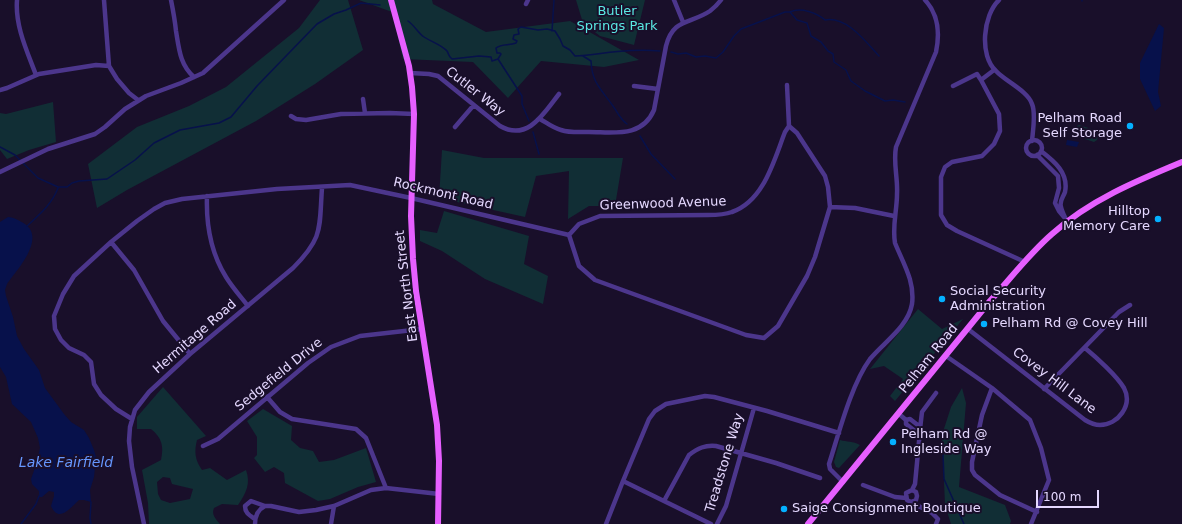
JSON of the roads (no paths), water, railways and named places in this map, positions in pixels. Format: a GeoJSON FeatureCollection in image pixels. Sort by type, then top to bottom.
{"type":"FeatureCollection","features":[{"type":"Feature","properties":{"kind":"main road","name":"East North Street"},"geometry":{"type":"LineString","coordinates":[[390,0],[410,73],[414,114],[411,198],[413,259],[437,425],[439,494],[438,524]]}},
{"type":"Feature","properties":{"kind":"main road","name":"Pelham Road"},"geometry":{"type":"LineString","coordinates":[[808,524],[990,301],[1024,262],[1051,235],[1093,204],[1120,188],[1182,162]]}},
{"type":"Feature","properties":{"kind":"street"},"geometry":{"type":"LineString","coordinates":[[17,0],[19,24],[36,75]]}},
{"type":"Feature","properties":{"kind":"street"},"geometry":{"type":"LineString","coordinates":[[104,0],[109,66],[117,79],[129,93],[138,100]]}},
{"type":"Feature","properties":{"kind":"street"},"geometry":{"type":"LineString","coordinates":[[171,0],[183,65],[194,77]]}},
{"type":"Feature","properties":{"kind":"street"},"geometry":{"type":"LineString","coordinates":[[0,172],[48,149],[95,134],[138,100],[203,73],[284,0]]}},
{"type":"Feature","properties":{"kind":"street"},"geometry":{"type":"LineString","coordinates":[[674,0],[683,22]]}},
{"type":"Feature","properties":{"kind":"street"},"geometry":{"type":"LineString","coordinates":[[540,119],[551,126],[564,131],[629,132],[642,126],[651,117],[656,104],[668,39],[673,29],[683,22],[710,11],[722,0]]}},
{"type":"Feature","properties":{"kind":"street"},"geometry":{"type":"LineString","coordinates":[[843,482],[830,469],[829,464],[850,401],[866,367],[879,349],[900,328],[912,305],[912,285],[897,248],[894,236],[894,216],[897,194],[894,167],[896,147],[936,52],[938,42],[938,25],[936,17],[925,0]]}},
{"type":"Feature","properties":{"kind":"street"},"geometry":{"type":"LineString","coordinates":[[999,0],[996,3],[986,26],[985,41],[987,53],[994,70],[1018,88],[1032,103],[1034,113],[1032,140],[1028,144],[1026,150],[1031,155],[1037,155],[1058,176],[1060,184],[1055,203],[1067,222]]}},
{"type":"Feature","properties":{"kind":"street"},"geometry":{"type":"LineString","coordinates":[[0,90],[36,75],[96,65],[109,66]]}},
{"type":"Feature","properties":{"kind":"street"},"geometry":{"type":"LineString","coordinates":[[982,80],[994,70]]}},
{"type":"Feature","properties":{"kind":"street","name":"Cutler Way"},"geometry":{"type":"LineString","coordinates":[[410,73],[438,76],[473,106],[500,126],[511,130],[526,129],[540,119],[559,94]]}},
{"type":"Feature","properties":{"kind":"street"},"geometry":{"type":"LineString","coordinates":[[953,86],[977,74],[982,80],[999,114],[1000,131],[994,144],[982,156],[952,162],[945,167],[941,176],[941,215],[947,225],[957,231],[1024,262]]}},
{"type":"Feature","properties":{"kind":"street"},"geometry":{"type":"LineString","coordinates":[[569,235],[579,266],[595,280],[746,335],[764,338],[778,326],[807,276],[815,257],[830,207],[828,187],[825,176],[797,133],[789,126],[787,85]]}},
{"type":"Feature","properties":{"kind":"street"},"geometry":{"type":"LineString","coordinates":[[634,86],[658,89]]}},
{"type":"Feature","properties":{"kind":"street"},"geometry":{"type":"LineString","coordinates":[[363,99],[365,113]]}},
{"type":"Feature","properties":{"kind":"street"},"geometry":{"type":"LineString","coordinates":[[455,127],[473,106]]}},
{"type":"Feature","properties":{"kind":"street"},"geometry":{"type":"LineString","coordinates":[[291,116],[296,119],[306,120],[341,114],[414,114]]}},
{"type":"Feature","properties":{"kind":"street","name":"Greenwood Avenue"},"geometry":{"type":"LineString","coordinates":[[569,235],[579,224],[600,216],[708,215],[725,214],[742,208],[756,197],[763,185],[785,132],[789,126]]}},
{"type":"Feature","properties":{"kind":"street"},"geometry":{"type":"LineString","coordinates":[[1032,140],[1037,141],[1040,144],[1041,151],[1056,164],[1064,175],[1064,193],[1060,206],[1067,222]]}},
{"type":"Feature","properties":{"kind":"street"},"geometry":{"type":"LineString","coordinates":[[1037,155],[1041,151]]}},
{"type":"Feature","properties":{"kind":"street","name":"Rockmont Road"},"geometry":{"type":"LineString","coordinates":[[132,418],[116,409],[101,396],[94,384],[90,362],[87,357],[72,351],[66,345],[57,333],[54,323],[56,310],[71,280],[111,242],[137,221],[161,205],[182,199],[207,196],[276,189],[322,188],[344,185],[411,198],[569,235]]}},
{"type":"Feature","properties":{"kind":"street","name":"Hermitage Road"},"geometry":{"type":"LineString","coordinates":[[144,524],[130,454],[129,431],[135,410],[149,392],[190,354],[293,268],[312,248],[317,239],[320,228],[322,188]]}},
{"type":"Feature","properties":{"kind":"street"},"geometry":{"type":"LineString","coordinates":[[207,196],[208,229],[215,256],[226,278],[248,306]]}},
{"type":"Feature","properties":{"kind":"street"},"geometry":{"type":"LineString","coordinates":[[830,207],[855,208],[894,216]]}},
{"type":"Feature","properties":{"kind":"street"},"geometry":{"type":"LineString","coordinates":[[111,242],[134,270],[163,321],[190,354]]}},
{"type":"Feature","properties":{"kind":"street"},"geometry":{"type":"LineString","coordinates":[[1044,390],[1119,312],[1130,306]]}},
{"type":"Feature","properties":{"kind":"street","name":"Sedgefield Drive"},"geometry":{"type":"LineString","coordinates":[[203,446],[218,439],[314,359],[336,344],[360,336],[422,328]]}},
{"type":"Feature","properties":{"kind":"street","name":"Covey Hill Lane"},"geometry":{"type":"LineString","coordinates":[[968,329],[1076,414],[1092,424],[1099,425],[1113,422],[1118,418],[1124,409],[1126,400],[1124,388],[1110,371],[1085,348]]}},
{"type":"Feature","properties":{"kind":"street"},"geometry":{"type":"LineString","coordinates":[[946,356],[992,388],[1030,420],[1036,433],[1049,480],[1031,524]]}},
{"type":"Feature","properties":{"kind":"street"},"geometry":{"type":"LineString","coordinates":[[992,388],[982,415],[972,462],[972,470],[1004,498],[1037,512]]}},
{"type":"Feature","properties":{"kind":"street"},"geometry":{"type":"LineString","coordinates":[[906,498],[908,492],[912,490],[915,484],[919,430],[922,412],[936,392]]}},
{"type":"Feature","properties":{"kind":"street"},"geometry":{"type":"LineString","coordinates":[[606,524],[649,419],[655,411],[666,404],[705,396],[714,397],[839,433]]}},
{"type":"Feature","properties":{"kind":"street"},"geometry":{"type":"LineString","coordinates":[[267,397],[280,412],[292,419],[356,430],[366,438],[386,488]]}},
{"type":"Feature","properties":{"kind":"street","name":"Treadstone Way"},"geometry":{"type":"LineString","coordinates":[[717,524],[726,506],[754,408]]}},
{"type":"Feature","properties":{"kind":"street"},"geometry":{"type":"LineString","coordinates":[[899,414],[906,420],[906,424],[915,431],[919,430]]}},
{"type":"Feature","properties":{"kind":"street"},"geometry":{"type":"LineString","coordinates":[[906,420],[910,419],[913,421],[919,426],[919,430]]}},
{"type":"Feature","properties":{"kind":"street"},"geometry":{"type":"LineString","coordinates":[[909,426],[913,421]]}},
{"type":"Feature","properties":{"kind":"street"},"geometry":{"type":"LineString","coordinates":[[664,502],[689,455],[696,450],[708,446],[716,446],[820,478]]}},
{"type":"Feature","properties":{"kind":"street"},"geometry":{"type":"LineString","coordinates":[[623,481],[711,524]]}},
{"type":"Feature","properties":{"kind":"street"},"geometry":{"type":"LineString","coordinates":[[863,485],[895,497],[906,498],[928,510],[935,516],[938,519],[936,524]]}},
{"type":"Feature","properties":{"kind":"street"},"geometry":{"type":"LineString","coordinates":[[265,506],[258,511],[255,521],[246,513],[245,510],[245,506],[251,501],[265,506],[299,512],[316,510],[334,506],[371,490],[386,488],[439,494]]}},
{"type":"Feature","properties":{"kind":"street"},"geometry":{"type":"LineString","coordinates":[[912,490],[916,492],[918,496],[916,500],[912,502]]}},
{"type":"Feature","properties":{"kind":"street"},"geometry":{"type":"LineString","coordinates":[[331,524],[334,506]]}},
{"type":"Feature","properties":{"kind":"water"},"geometry":{"type":"Polygon","coordinates":[[[1159,24],[1164,28],[1158,92],[1161,106],[1155,111],[1140,79],[1140,63],[1159,24]]]}},
{"type":"Feature","properties":{"kind":"water"},"geometry":{"type":"Polygon","coordinates":[[[1067,140],[1079,142],[1077,147],[1066,145],[1067,140]]]}},
{"type":"Feature","properties":{"kind":"water","name":"Lake Fairfield"},"geometry":{"type":"Polygon","coordinates":[[[8,217],[15,218],[25,224],[31,230],[32,238],[28,254],[7,284],[5,290],[17,336],[39,370],[45,388],[71,422],[84,430],[89,438],[96,457],[94,477],[90,490],[91,502],[79,500],[69,510],[61,514],[54,511],[51,506],[54,492],[49,491],[42,497],[39,497],[39,491],[32,484],[31,479],[40,448],[38,438],[31,422],[12,404],[6,377],[0,367],[0,222],[8,217]]]}},
{"type":"Feature","properties":{"kind":"waterway"},"geometry":{"type":"LineString","coordinates":[[552,31],[554,0]]}},
{"type":"Feature","properties":{"kind":"waterway"},"geometry":{"type":"LineString","coordinates":[[0,147],[15,155],[38,178],[58,187],[67,187],[72,183],[79,181],[107,179],[135,160],[154,143],[180,130],[219,123],[231,117],[257,86],[317,24],[334,14],[361,3],[380,5]]}},
{"type":"Feature","properties":{"kind":"waterway"},"geometry":{"type":"LineString","coordinates":[[790,12],[804,10],[818,15],[825,20],[841,22],[862,37],[879,56]]}},
{"type":"Feature","properties":{"kind":"waterway"},"geometry":{"type":"LineString","coordinates":[[671,52],[678,54],[686,53],[696,57],[705,56],[716,58],[723,52],[741,29],[785,12],[790,12],[797,20],[807,23],[811,36],[821,42],[828,51],[833,54],[834,62],[846,70],[851,81],[865,91],[885,101],[893,100],[905,102]]}},
{"type":"Feature","properties":{"kind":"waterway"},"geometry":{"type":"LineString","coordinates":[[408,21],[420,34],[445,49],[452,59],[479,56],[491,57],[492,61],[498,59],[501,54],[497,53],[496,48],[516,43],[517,41],[513,39],[514,35],[519,34],[518,29],[521,27],[555,31],[563,46],[570,50],[575,56],[628,51],[660,51]]}},
{"type":"Feature","properties":{"kind":"waterway"},"geometry":{"type":"LineString","coordinates":[[583,56],[591,61],[595,80],[621,118],[627,124]]}},
{"type":"Feature","properties":{"kind":"waterway"},"geometry":{"type":"LineString","coordinates":[[498,59],[522,96],[522,104],[529,121]]}},
{"type":"Feature","properties":{"kind":"waterway"},"geometry":{"type":"LineString","coordinates":[[533,132],[539,154]]}},
{"type":"Feature","properties":{"kind":"waterway"},"geometry":{"type":"LineString","coordinates":[[640,136],[651,154],[675,179]]}},
{"type":"Feature","properties":{"kind":"waterway"},"geometry":{"type":"LineString","coordinates":[[27,226],[49,204],[58,188]]}},
{"type":"Feature","properties":{"kind":"waterway"},"geometry":{"type":"LineString","coordinates":[[946,445],[943,455],[944,479],[964,524]]}},
{"type":"Feature","properties":{"kind":"waterway"},"geometry":{"type":"LineString","coordinates":[[21,524],[36,504],[39,496]]}},
{"type":"Feature","properties":{"kind":"waterway"},"geometry":{"type":"LineString","coordinates":[[91,502],[91,524]]}},
{"type":"Feature","properties":{"kind":"place","name":"Pelham Road Self Storage"},"geometry":{"type":"Point","coordinates":[1130,126]}},
{"type":"Feature","properties":{"kind":"place","name":"Hilltop Memory Care"},"geometry":{"type":"Point","coordinates":[1158,219]}},
{"type":"Feature","properties":{"kind":"place","name":"Social Security Administration"},"geometry":{"type":"Point","coordinates":[942,299]}},
{"type":"Feature","properties":{"kind":"place","name":"Pelham Rd @ Covey Hill"},"geometry":{"type":"Point","coordinates":[984,324]}},
{"type":"Feature","properties":{"kind":"place","name":"Pelham Rd @ Ingleside Way"},"geometry":{"type":"Point","coordinates":[893,442]}},
{"type":"Feature","properties":{"kind":"place","name":"Saige Consignment Boutique"},"geometry":{"type":"Point","coordinates":[784,509]}},
{"type":"Feature","properties":{"kind":"park label","name":"Butler Springs Park"},"geometry":{"type":"Point","coordinates":[617,20]}}]}
